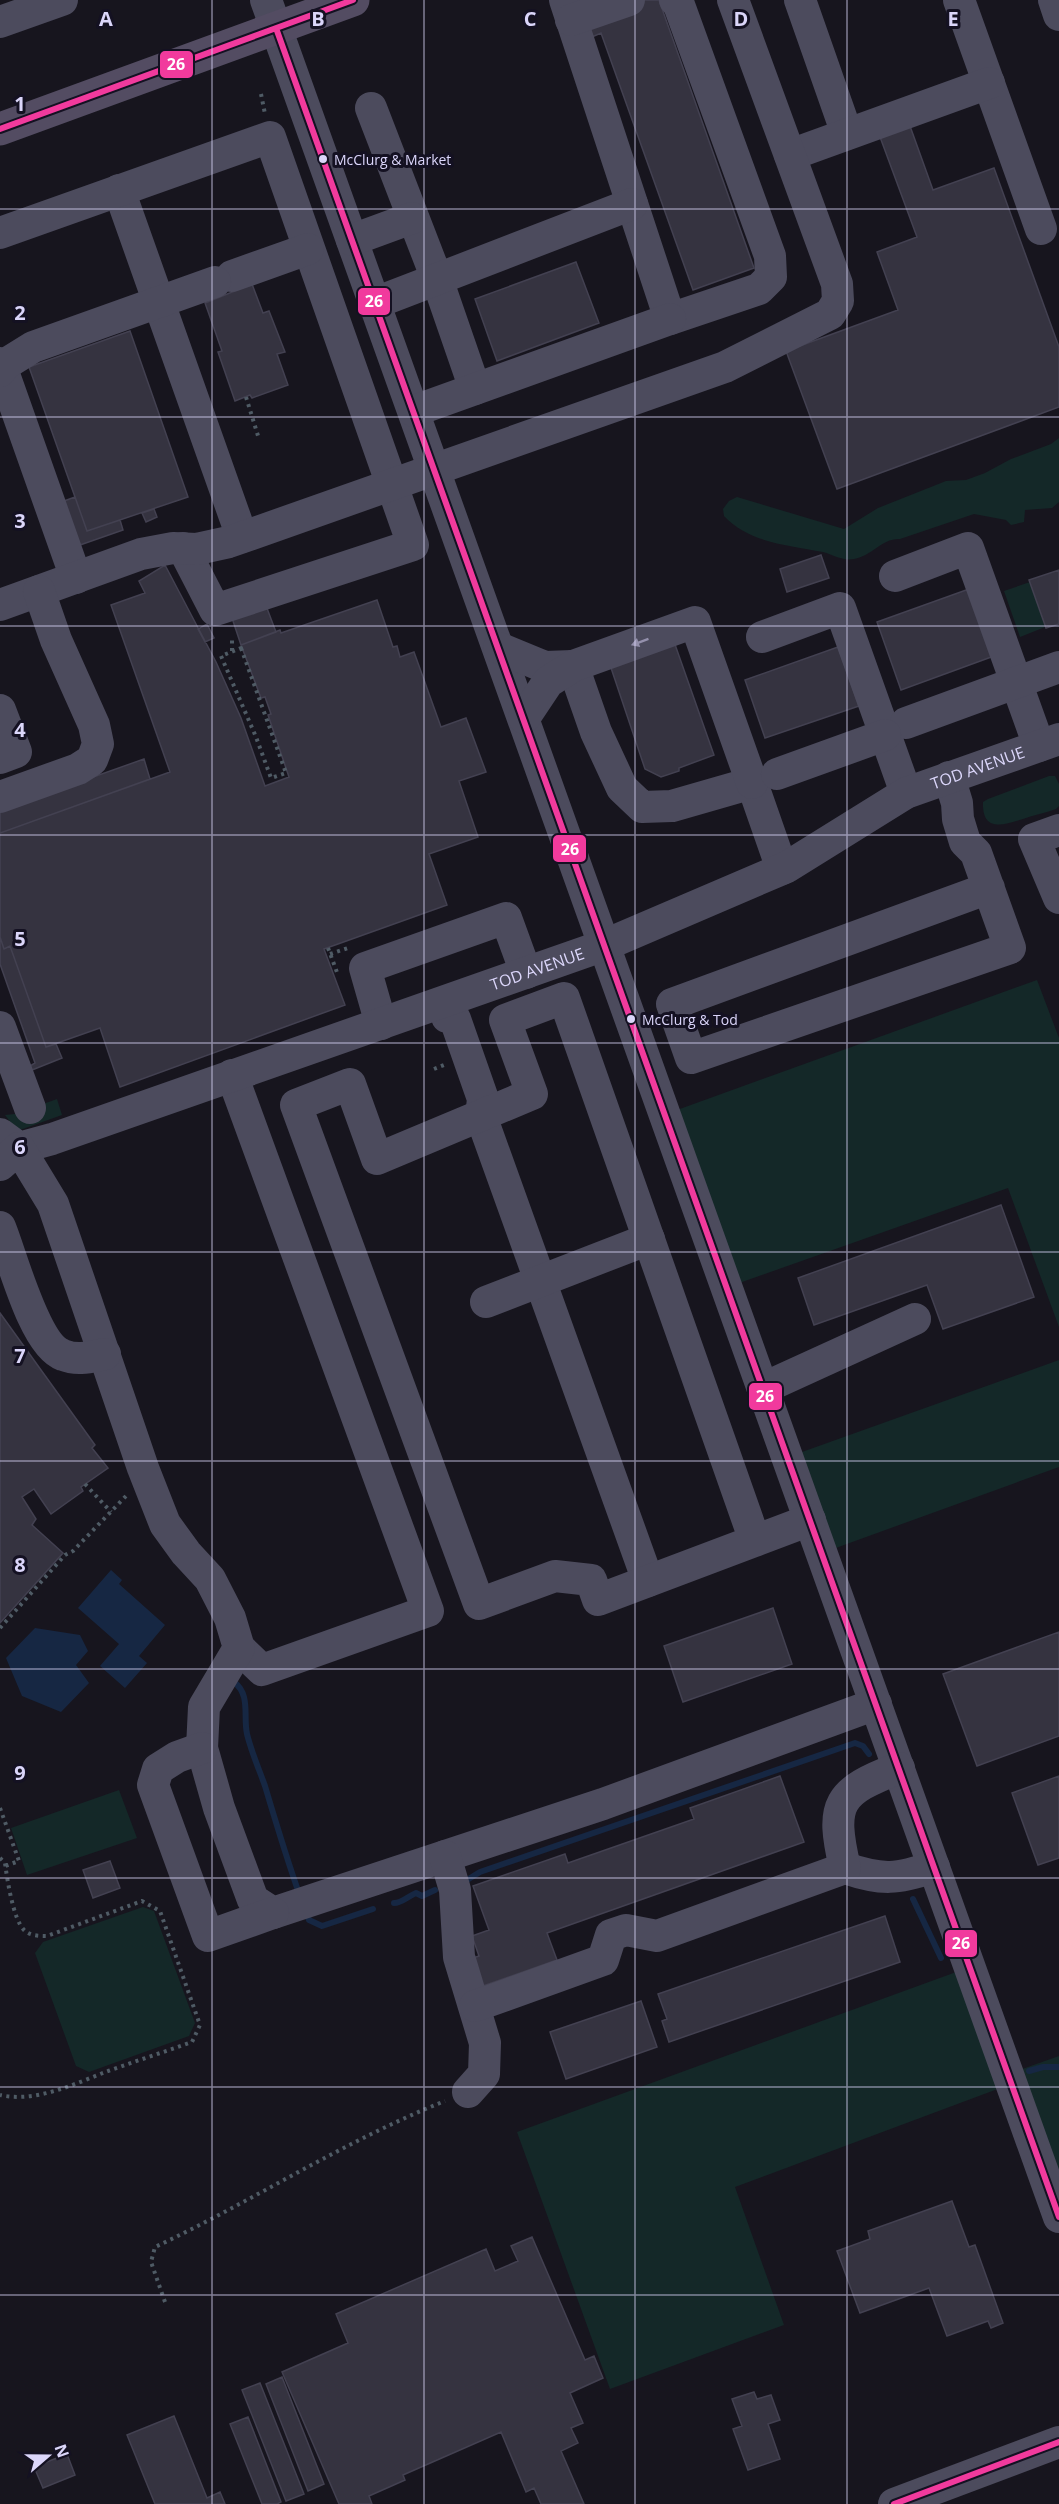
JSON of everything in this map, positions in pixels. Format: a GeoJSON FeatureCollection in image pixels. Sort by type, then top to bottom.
{"type":"FeatureCollection","features":[{"type":"Feature","properties":{"kind":"main road"},"geometry":{"type":"LineString","coordinates":[[0,129],[271,14],[353,0]]}},
{"type":"Feature","properties":{"kind":"street"},"geometry":{"type":"LineString","coordinates":[[0,22],[62,0]]}},
{"type":"Feature","properties":{"kind":"street"},"geometry":{"type":"LineString","coordinates":[[629,0],[568,10],[670,319]]}},
{"type":"Feature","properties":{"kind":"street"},"geometry":{"type":"LineString","coordinates":[[414,411],[759,289],[771,278],[770,256],[679,5],[675,0]]}},
{"type":"Feature","properties":{"kind":"street"},"geometry":{"type":"LineString","coordinates":[[0,605],[141,554],[173,548],[198,549],[242,537],[435,470],[724,367],[830,314],[838,301],[837,284],[733,0]]}},
{"type":"Feature","properties":{"kind":"street"},"geometry":{"type":"LineString","coordinates":[[800,0],[847,134]]}},
{"type":"Feature","properties":{"kind":"street"},"geometry":{"type":"LineString","coordinates":[[959,0],[1041,229]]}},
{"type":"Feature","properties":{"kind":"street"},"geometry":{"type":"LineString","coordinates":[[1054,0],[1059,15]]}},
{"type":"Feature","properties":{"kind":"street"},"geometry":{"type":"LineString","coordinates":[[271,14],[1059,2217]]}},
{"type":"Feature","properties":{"kind":"street"},"geometry":{"type":"LineString","coordinates":[[790,155],[988,83]]}},
{"type":"Feature","properties":{"kind":"street"},"geometry":{"type":"LineString","coordinates":[[370,108],[437,279],[475,389]]}},
{"type":"Feature","properties":{"kind":"street"},"geometry":{"type":"LineString","coordinates":[[0,233],[270,137],[414,545],[215,610],[183,548]]}},
{"type":"Feature","properties":{"kind":"street"},"geometry":{"type":"LineString","coordinates":[[119,190],[242,537]]}},
{"type":"Feature","properties":{"kind":"street"},"geometry":{"type":"LineString","coordinates":[[375,303],[632,204]]}},
{"type":"Feature","properties":{"kind":"street"},"geometry":{"type":"LineString","coordinates":[[352,240],[412,218]]}},
{"type":"Feature","properties":{"kind":"street"},"geometry":{"type":"LineString","coordinates":[[76,578],[1,368],[33,347],[308,249]]}},
{"type":"Feature","properties":{"kind":"street"},"geometry":{"type":"LineString","coordinates":[[895,576],[968,548],[1017,683],[1053,743]]}},
{"type":"Feature","properties":{"kind":"street"},"geometry":{"type":"LineString","coordinates":[[0,797],[78,769],[92,760],[98,744],[94,725],[56,640],[39,591]]}},
{"type":"Feature","properties":{"kind":"street"},"geometry":{"type":"LineString","coordinates":[[762,637],[840,608],[896,729],[906,793]]}},
{"type":"Feature","properties":{"kind":"street"},"geometry":{"type":"LineString","coordinates":[[524,718],[548,682],[573,666],[695,622],[765,778],[782,869]]}},
{"type":"Feature","properties":{"kind":"street"},"geometry":{"type":"LineString","coordinates":[[499,648],[545,666],[573,666]]}},
{"type":"Feature","properties":{"kind":"street"},"geometry":{"type":"LineString","coordinates":[[573,666],[596,732],[622,788],[642,807],[672,806],[765,778],[1059,668]]}},
{"type":"Feature","properties":{"kind":"street"},"geometry":{"type":"LineString","coordinates":[[0,710],[16,752],[0,758]]}},
{"type":"Feature","properties":{"kind":"street","name":"TOD AVENUE"},"geometry":{"type":"LineString","coordinates":[[6,1149],[381,1024],[445,1010],[525,973],[605,945],[782,869],[906,793],[953,790],[1053,743]]}},
{"type":"Feature","properties":{"kind":"street"},"geometry":{"type":"LineString","coordinates":[[953,790],[972,816],[979,840],[976,853],[989,888],[1010,948],[691,1058],[672,1004],[989,888]]}},
{"type":"Feature","properties":{"kind":"street"},"geometry":{"type":"LineString","coordinates":[[1059,830],[1034,839],[1059,898]]}},
{"type":"Feature","properties":{"kind":"street"},"geometry":{"type":"LineString","coordinates":[[381,1024],[351,956],[506,918],[525,973]]}},
{"type":"Feature","properties":{"kind":"street"},"geometry":{"type":"LineString","coordinates":[[755,1541],[564,998],[505,1020],[532,1094],[377,1160],[350,1084],[296,1105],[479,1604],[555,1576],[591,1580],[598,1600],[755,1541],[810,1520]]}},
{"type":"Feature","properties":{"kind":"street"},"geometry":{"type":"LineString","coordinates":[[445,1010],[442,1024],[466,1103],[481,1116],[542,1280],[648,1581]]}},
{"type":"Feature","properties":{"kind":"street"},"geometry":{"type":"LineString","coordinates":[[0,1027],[30,1108]]}},
{"type":"Feature","properties":{"kind":"street"},"geometry":{"type":"LineString","coordinates":[[6,1149],[53,1204],[143,1468],[165,1524],[186,1553],[210,1579],[230,1618],[239,1648],[262,1670],[428,1611],[232,1075]]}},
{"type":"Feature","properties":{"kind":"street"},"geometry":{"type":"LineString","coordinates":[[0,1227],[25,1298],[46,1342],[61,1355],[80,1359],[105,1354]]}},
{"type":"Feature","properties":{"kind":"street"},"geometry":{"type":"LineString","coordinates":[[486,1302],[649,1239]]}},
{"type":"Feature","properties":{"kind":"street"},"geometry":{"type":"LineString","coordinates":[[764,1388],[915,1319]]}},
{"type":"Feature","properties":{"kind":"street"},"geometry":{"type":"LineString","coordinates":[[239,1648],[204,1707],[202,1748],[219,1808],[253,1900],[293,1906]]}},
{"type":"Feature","properties":{"kind":"street"},"geometry":{"type":"LineString","coordinates":[[202,1748],[177,1757],[158,1769],[153,1785],[208,1936],[603,1804],[876,1704]]}},
{"type":"Feature","properties":{"kind":"street"},"geometry":{"type":"LineString","coordinates":[[845,1868],[838,1838],[839,1809],[848,1794],[865,1781],[899,1768]]}},
{"type":"Feature","properties":{"kind":"street"},"geometry":{"type":"LineString","coordinates":[[445,1856],[455,1890],[459,1957],[486,2043],[484,2074],[468,2092]]}},
{"type":"Feature","properties":{"kind":"street"},"geometry":{"type":"LineString","coordinates":[[475,2006],[603,1960],[610,1935],[618,1932],[626,1930],[657,1936],[845,1868],[865,1875],[900,1878],[934,1867]]}},
{"type":"Feature","properties":{"kind":"street"},"geometry":{"type":"LineString","coordinates":[[894,2504],[1059,2442]]}},
{"type":"Feature","properties":{"kind":"path"},"geometry":{"type":"LineString","coordinates":[[246,397],[259,439]]}},
{"type":"Feature","properties":{"kind":"path"},"geometry":{"type":"LineString","coordinates":[[232,639],[232,651]]}},
{"type":"Feature","properties":{"kind":"path"},"geometry":{"type":"LineString","coordinates":[[241,648],[286,773],[270,778],[256,737],[221,656],[232,651],[241,648]]}},
{"type":"Feature","properties":{"kind":"path"},"geometry":{"type":"LineString","coordinates":[[85,1484],[111,1512]]}},
{"type":"Feature","properties":{"kind":"path"},"geometry":{"type":"LineString","coordinates":[[0,1628],[65,1555],[73,1551],[130,1493]]}},
{"type":"Feature","properties":{"kind":"path"},"geometry":{"type":"LineString","coordinates":[[0,1808],[19,1862],[5,1866]]}},
{"type":"Feature","properties":{"kind":"path"},"geometry":{"type":"LineString","coordinates":[[0,1858],[5,1866],[17,1918],[25,1930],[36,1936],[46,1936],[142,1901],[160,1911],[200,2025],[192,2042],[59,2089],[33,2096],[13,2098],[0,2095]]}},
{"type":"Feature","properties":{"kind":"path"},"geometry":{"type":"LineString","coordinates":[[165,2302],[151,2262],[155,2247],[199,2226],[382,2127],[468,2092]]}},
{"type":"Feature","properties":{"kind":"green space"},"geometry":{"type":"Polygon","coordinates":[[[1059,438],[1059,502],[1052,508],[1025,510],[1024,522],[1011,525],[1006,520],[974,514],[888,541],[860,557],[850,559],[770,542],[745,532],[724,516],[723,509],[729,501],[737,497],[844,529],[878,508],[946,481],[966,480],[985,473],[1011,459],[1051,444],[1059,438]]]}},
{"type":"Feature","properties":{"kind":"green space"},"geometry":{"type":"Polygon","coordinates":[[[1030,582],[1045,627],[1020,637],[1004,591],[1030,582]]]}},
{"type":"Feature","properties":{"kind":"green space"},"geometry":{"type":"Polygon","coordinates":[[[1049,776],[1055,776],[1059,784],[1059,806],[1056,809],[1002,824],[990,823],[986,819],[983,802],[1049,776]]]}},
{"type":"Feature","properties":{"kind":"green space"},"geometry":{"type":"Polygon","coordinates":[[[1037,980],[1059,1038],[1059,1327],[1008,1188],[728,1287],[666,1114],[1037,980]]]}},
{"type":"Feature","properties":{"kind":"green space"},"geometry":{"type":"Polygon","coordinates":[[[57,1099],[62,1115],[17,1131],[5,1115],[15,1114],[57,1099]]]}},
{"type":"Feature","properties":{"kind":"green space"},"geometry":{"type":"Polygon","coordinates":[[[1059,1360],[1059,1467],[822,1553],[788,1457],[1059,1360]]]}},
{"type":"Feature","properties":{"kind":"green space"},"geometry":{"type":"Polygon","coordinates":[[[119,1790],[137,1838],[27,1875],[11,1828],[119,1790]]]}},
{"type":"Feature","properties":{"kind":"green space"},"geometry":{"type":"Polygon","coordinates":[[[143,1907],[154,1911],[195,2023],[189,2036],[89,2072],[76,2066],[35,1953],[43,1942],[143,1907]]]}},
{"type":"Feature","properties":{"kind":"green space"},"geometry":{"type":"Polygon","coordinates":[[[970,1967],[1008,2074],[1059,2056],[1059,2217],[1011,2084],[735,2187],[784,2325],[610,2389],[517,2132],[970,1967]]]}},
{"type":"Feature","properties":{"kind":"water"},"geometry":{"type":"Polygon","coordinates":[[[111,1570],[122,1580],[119,1584],[165,1625],[139,1656],[147,1663],[125,1688],[100,1666],[119,1644],[78,1608],[111,1570]]]}},
{"type":"Feature","properties":{"kind":"water"},"geometry":{"type":"Polygon","coordinates":[[[35,1628],[80,1635],[88,1651],[76,1665],[89,1683],[61,1712],[22,1696],[6,1658],[35,1628]]]}},
{"type":"Feature","properties":{"kind":"building"},"geometry":{"type":"Polygon","coordinates":[[[645,0],[659,0],[754,268],[693,290],[601,33],[592,37],[587,21],[645,0]]]}},
{"type":"Feature","properties":{"kind":"building"},"geometry":{"type":"Polygon","coordinates":[[[910,126],[933,190],[994,168],[1059,347],[1059,407],[837,489],[786,351],[898,310],[877,252],[917,237],[880,137],[910,126]]]}},
{"type":"Feature","properties":{"kind":"building"},"geometry":{"type":"Polygon","coordinates":[[[576,262],[599,323],[497,361],[475,299],[576,262]]]}},
{"type":"Feature","properties":{"kind":"building"},"geometry":{"type":"Polygon","coordinates":[[[252,284],[263,313],[269,311],[285,352],[277,354],[288,385],[252,398],[250,395],[235,401],[218,352],[222,351],[205,303],[252,284]]]}},
{"type":"Feature","properties":{"kind":"building"},"geometry":{"type":"Polygon","coordinates":[[[130,331],[188,497],[87,531],[29,367],[130,331]]]}},
{"type":"Feature","properties":{"kind":"building"},"geometry":{"type":"Polygon","coordinates":[[[75,497],[87,531],[120,520],[123,530],[80,545],[64,501],[75,497]]]}},
{"type":"Feature","properties":{"kind":"building"},"geometry":{"type":"Polygon","coordinates":[[[154,509],[157,517],[146,522],[142,513],[154,509]]]}},
{"type":"Feature","properties":{"kind":"building"},"geometry":{"type":"Polygon","coordinates":[[[821,555],[829,578],[787,592],[780,569],[821,555]]]}},
{"type":"Feature","properties":{"kind":"building"},"geometry":{"type":"Polygon","coordinates":[[[165,565],[216,662],[241,718],[265,786],[289,777],[268,715],[271,714],[265,697],[261,698],[241,645],[280,630],[281,633],[377,600],[393,647],[397,646],[400,657],[414,652],[441,727],[466,718],[486,772],[459,781],[478,837],[429,854],[447,905],[324,949],[345,1005],[120,1087],[100,1028],[46,1047],[10,946],[4,949],[0,937],[0,833],[170,772],[111,605],[145,593],[139,581],[165,565]]]}},
{"type":"Feature","properties":{"kind":"building"},"geometry":{"type":"Polygon","coordinates":[[[1059,570],[1059,624],[1046,628],[1029,580],[1059,570]]]}},
{"type":"Feature","properties":{"kind":"building"},"geometry":{"type":"Polygon","coordinates":[[[969,589],[994,656],[901,690],[877,622],[969,589]]]}},
{"type":"Feature","properties":{"kind":"building"},"geometry":{"type":"Polygon","coordinates":[[[265,603],[276,632],[241,645],[231,615],[265,603]]]}},
{"type":"Feature","properties":{"kind":"building"},"geometry":{"type":"Polygon","coordinates":[[[207,624],[214,638],[205,642],[198,629],[207,624]]]}},
{"type":"Feature","properties":{"kind":"building"},"geometry":{"type":"Polygon","coordinates":[[[672,636],[714,755],[661,777],[645,769],[608,659],[672,636]]]}},
{"type":"Feature","properties":{"kind":"building"},"geometry":{"type":"Polygon","coordinates":[[[838,647],[859,706],[765,738],[745,680],[838,647]]]}},
{"type":"Feature","properties":{"kind":"building"},"geometry":{"type":"Polygon","coordinates":[[[144,759],[150,779],[0,833],[0,810],[144,759]]]}},
{"type":"Feature","properties":{"kind":"building"},"geometry":{"type":"Polygon","coordinates":[[[0,937],[4,949],[10,946],[46,1047],[56,1044],[62,1058],[32,1070],[30,1066],[35,1063],[0,964],[0,937]]]}},
{"type":"Feature","properties":{"kind":"building"},"geometry":{"type":"Polygon","coordinates":[[[1001,1205],[1034,1297],[943,1329],[927,1285],[814,1325],[798,1278],[1001,1205]]]}},
{"type":"Feature","properties":{"kind":"building"},"geometry":{"type":"Polygon","coordinates":[[[0,1313],[95,1445],[92,1448],[108,1468],[81,1487],[83,1491],[51,1514],[34,1489],[22,1497],[36,1519],[32,1525],[63,1553],[0,1623],[0,1313]]]}},
{"type":"Feature","properties":{"kind":"building"},"geometry":{"type":"Polygon","coordinates":[[[773,1608],[792,1664],[683,1702],[664,1646],[773,1608]]]}},
{"type":"Feature","properties":{"kind":"building"},"geometry":{"type":"Polygon","coordinates":[[[1059,1632],[1059,1736],[977,1766],[943,1674],[1059,1632]]]}},
{"type":"Feature","properties":{"kind":"building"},"geometry":{"type":"Polygon","coordinates":[[[780,1776],[804,1842],[547,1933],[557,1960],[483,1986],[473,1958],[479,1956],[472,1936],[489,1930],[473,1886],[565,1854],[568,1863],[694,1819],[690,1808],[780,1776]]]}},
{"type":"Feature","properties":{"kind":"building"},"geometry":{"type":"Polygon","coordinates":[[[1059,1776],[1059,1858],[1038,1865],[1012,1793],[1059,1776]]]}},
{"type":"Feature","properties":{"kind":"building"},"geometry":{"type":"Polygon","coordinates":[[[110,1861],[120,1888],[93,1898],[83,1870],[110,1861]]]}},
{"type":"Feature","properties":{"kind":"building"},"geometry":{"type":"Polygon","coordinates":[[[885,1916],[900,1962],[669,2042],[662,2021],[667,2019],[658,1994],[885,1916]]]}},
{"type":"Feature","properties":{"kind":"building"},"geometry":{"type":"Polygon","coordinates":[[[641,2001],[657,2047],[566,2079],[550,2032],[641,2001]]]}},
{"type":"Feature","properties":{"kind":"building"},"geometry":{"type":"Polygon","coordinates":[[[952,2201],[969,2247],[975,2245],[1003,2323],[991,2328],[988,2321],[947,2336],[929,2288],[860,2313],[837,2251],[870,2239],[868,2231],[952,2201]]]}},
{"type":"Feature","properties":{"kind":"building"},"geometry":{"type":"Polygon","coordinates":[[[532,2237],[585,2360],[594,2356],[603,2378],[570,2393],[583,2423],[571,2428],[578,2443],[561,2451],[584,2504],[541,2504],[534,2488],[526,2492],[501,2432],[403,2475],[405,2480],[369,2496],[372,2504],[339,2504],[282,2372],[348,2343],[336,2314],[486,2249],[495,2271],[518,2261],[511,2246],[532,2237]]]}},
{"type":"Feature","properties":{"kind":"building"},"geometry":{"type":"Polygon","coordinates":[[[282,2377],[324,2484],[308,2491],[266,2384],[282,2377]]]}},
{"type":"Feature","properties":{"kind":"building"},"geometry":{"type":"Polygon","coordinates":[[[260,2383],[304,2494],[286,2501],[242,2390],[260,2383]]]}},
{"type":"Feature","properties":{"kind":"building"},"geometry":{"type":"Polygon","coordinates":[[[754,2392],[757,2399],[771,2395],[780,2420],[768,2424],[780,2459],[748,2470],[733,2429],[742,2426],[732,2399],[754,2392]]]}},
{"type":"Feature","properties":{"kind":"building"},"geometry":{"type":"Polygon","coordinates":[[[174,2416],[207,2498],[220,2492],[225,2504],[155,2504],[127,2435],[174,2416]]]}},
{"type":"Feature","properties":{"kind":"building"},"geometry":{"type":"Polygon","coordinates":[[[248,2417],[281,2502],[277,2504],[262,2504],[230,2424],[248,2417]]]}},
{"type":"Feature","properties":{"kind":"building"},"geometry":{"type":"Polygon","coordinates":[[[67,2454],[75,2475],[43,2488],[34,2467],[67,2454]]]}},
{"type":"Feature","properties":{"kind":"waterway"},"geometry":{"type":"LineString","coordinates":[[234,1682],[245,1699],[249,1740],[300,1896]]}},
{"type":"Feature","properties":{"kind":"waterway"},"geometry":{"type":"LineString","coordinates":[[467,1880],[480,1872],[855,1743],[863,1746],[869,1754]]}},
{"type":"Feature","properties":{"kind":"waterway"},"geometry":{"type":"LineString","coordinates":[[394,1903],[416,1893],[422,1896],[435,1890]]}},
{"type":"Feature","properties":{"kind":"waterway"},"geometry":{"type":"LineString","coordinates":[[913,1899],[941,1958]]}},
{"type":"Feature","properties":{"kind":"waterway"},"geometry":{"type":"LineString","coordinates":[[306,1911],[309,1920],[322,1926],[373,1909]]}},
{"type":"Feature","properties":{"kind":"waterway"},"geometry":{"type":"LineString","coordinates":[[1029,2071],[1043,2067],[1059,2067]]}},
{"type":"Feature","properties":{"kind":"transit line","name":"26"},"geometry":{"type":"LineString","coordinates":[[0,129],[353,0]]}},
{"type":"Feature","properties":{"kind":"transit line","name":"26"},"geometry":{"type":"LineString","coordinates":[[276,28],[1059,2217]]}},
{"type":"Feature","properties":{"kind":"transit line","name":"26"},"geometry":{"type":"LineString","coordinates":[[894,2504],[1059,2442]]}},
{"type":"Feature","properties":{"kind":"place","name":"McClurg & Market"},"geometry":{"type":"Point","coordinates":[323,159]}},
{"type":"Feature","properties":{"kind":"place","name":"McClurg & Tod"},"geometry":{"type":"Point","coordinates":[631,1019]}}]}
